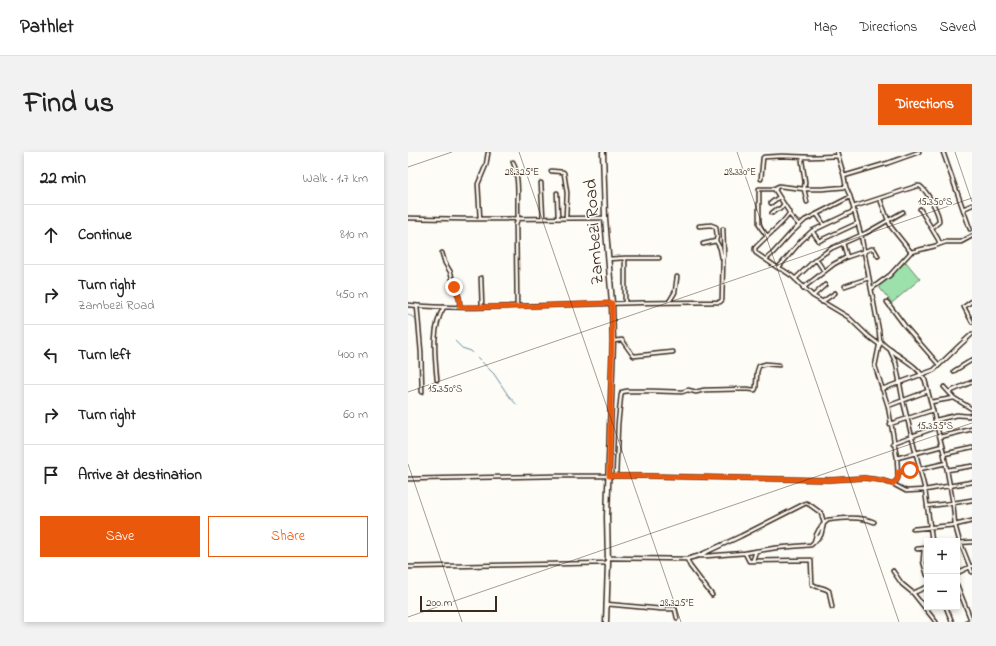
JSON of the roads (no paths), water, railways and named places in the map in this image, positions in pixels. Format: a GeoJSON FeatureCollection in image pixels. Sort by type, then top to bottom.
{"type":"FeatureCollection","features":[{"type":"Feature","properties":{"kind":"main road","name":"Zambezi Road"},"geometry":{"type":"LineString","coordinates":[[603,152],[605,218],[612,303],[606,622]]}},
{"type":"Feature","properties":{"kind":"street"},"geometry":{"type":"LineString","coordinates":[[838,152],[846,187],[861,235],[880,343],[875,366],[888,406],[896,458],[898,478],[893,484]]}},
{"type":"Feature","properties":{"kind":"street"},"geometry":{"type":"LineString","coordinates":[[844,176],[920,152]]}},
{"type":"Feature","properties":{"kind":"street"},"geometry":{"type":"LineString","coordinates":[[943,152],[970,229]]}},
{"type":"Feature","properties":{"kind":"street"},"geometry":{"type":"LineString","coordinates":[[480,219],[478,184],[486,165],[488,153]]}},
{"type":"Feature","properties":{"kind":"street"},"geometry":{"type":"LineString","coordinates":[[761,180],[764,157],[838,156]]}},
{"type":"Feature","properties":{"kind":"street"},"geometry":{"type":"LineString","coordinates":[[803,157],[802,161],[805,182],[804,189],[807,202]]}},
{"type":"Feature","properties":{"kind":"street"},"geometry":{"type":"LineString","coordinates":[[513,162],[517,177],[517,306]]}},
{"type":"Feature","properties":{"kind":"street"},"geometry":{"type":"LineString","coordinates":[[551,171],[564,173],[567,193],[566,217]]}},
{"type":"Feature","properties":{"kind":"street"},"geometry":{"type":"LineString","coordinates":[[541,183],[543,218]]}},
{"type":"Feature","properties":{"kind":"street"},"geometry":{"type":"LineString","coordinates":[[767,236],[759,224],[759,189],[776,189],[775,188],[779,186],[804,189],[846,187]]}},
{"type":"Feature","properties":{"kind":"street"},"geometry":{"type":"LineString","coordinates":[[853,207],[920,186],[923,188],[939,219],[939,222],[932,228]]}},
{"type":"Feature","properties":{"kind":"street"},"geometry":{"type":"LineString","coordinates":[[776,189],[775,190],[789,214],[799,225]]}},
{"type":"Feature","properties":{"kind":"street"},"geometry":{"type":"LineString","coordinates":[[557,193],[558,218]]}},
{"type":"Feature","properties":{"kind":"street"},"geometry":{"type":"LineString","coordinates":[[771,203],[779,197]]}},
{"type":"Feature","properties":{"kind":"street"},"geometry":{"type":"LineString","coordinates":[[766,259],[799,225],[850,197]]}},
{"type":"Feature","properties":{"kind":"street"},"geometry":{"type":"LineString","coordinates":[[880,199],[888,220],[896,234],[911,252]]}},
{"type":"Feature","properties":{"kind":"street"},"geometry":{"type":"LineString","coordinates":[[772,213],[777,209],[780,209],[784,204]]}},
{"type":"Feature","properties":{"kind":"street"},"geometry":{"type":"LineString","coordinates":[[962,209],[972,205]]}},
{"type":"Feature","properties":{"kind":"street"},"geometry":{"type":"LineString","coordinates":[[920,209],[940,244]]}},
{"type":"Feature","properties":{"kind":"street"},"geometry":{"type":"LineString","coordinates":[[778,268],[801,241],[812,231],[854,211]]}},
{"type":"Feature","properties":{"kind":"street"},"geometry":{"type":"LineString","coordinates":[[795,279],[832,248],[861,235],[903,212]]}},
{"type":"Feature","properties":{"kind":"street"},"geometry":{"type":"LineString","coordinates":[[789,214],[771,234],[755,248],[756,253],[795,279],[813,296],[848,317],[868,336],[912,365],[922,375],[925,380],[936,420],[946,463],[958,538]]}},
{"type":"Feature","properties":{"kind":"street"},"geometry":{"type":"LineString","coordinates":[[817,214],[824,225]]}},
{"type":"Feature","properties":{"kind":"street"},"geometry":{"type":"LineString","coordinates":[[408,218],[605,218]]}},
{"type":"Feature","properties":{"kind":"street"},"geometry":{"type":"LineString","coordinates":[[812,231],[819,241],[858,223]]}},
{"type":"Feature","properties":{"kind":"street"},"geometry":{"type":"LineString","coordinates":[[408,305],[482,307],[722,301],[722,259],[720,248],[716,241],[717,230],[714,226],[699,226]]}},
{"type":"Feature","properties":{"kind":"street"},"geometry":{"type":"LineString","coordinates":[[722,229],[724,256],[722,259]]}},
{"type":"Feature","properties":{"kind":"street"},"geometry":{"type":"LineString","coordinates":[[871,289],[890,275],[911,252],[946,242],[961,242],[972,236]]}},
{"type":"Feature","properties":{"kind":"street"},"geometry":{"type":"LineString","coordinates":[[703,244],[716,241]]}},
{"type":"Feature","properties":{"kind":"street"},"geometry":{"type":"LineString","coordinates":[[843,243],[847,257]]}},
{"type":"Feature","properties":{"kind":"street"},"geometry":{"type":"LineString","coordinates":[[803,288],[824,270],[847,257],[869,249],[873,249],[878,256]]}},
{"type":"Feature","properties":{"kind":"street"},"geometry":{"type":"LineString","coordinates":[[442,253],[459,297],[460,307]]}},
{"type":"Feature","properties":{"kind":"street"},"geometry":{"type":"LineString","coordinates":[[625,258],[625,303]]}},
{"type":"Feature","properties":{"kind":"street"},"geometry":{"type":"LineString","coordinates":[[608,259],[659,258]]}},
{"type":"Feature","properties":{"kind":"street"},"geometry":{"type":"LineString","coordinates":[[816,260],[824,270]]}},
{"type":"Feature","properties":{"kind":"street"},"geometry":{"type":"LineString","coordinates":[[668,302],[675,292],[677,277]]}},
{"type":"Feature","properties":{"kind":"street"},"geometry":{"type":"LineString","coordinates":[[481,278],[482,307]]}},
{"type":"Feature","properties":{"kind":"street"},"geometry":{"type":"LineString","coordinates":[[845,286],[869,278]]}},
{"type":"Feature","properties":{"kind":"street"},"geometry":{"type":"LineString","coordinates":[[813,296],[825,285]]}},
{"type":"Feature","properties":{"kind":"street"},"geometry":{"type":"LineString","coordinates":[[822,302],[835,293]]}},
{"type":"Feature","properties":{"kind":"street"},"geometry":{"type":"LineString","coordinates":[[972,301],[964,307],[972,322]]}},
{"type":"Feature","properties":{"kind":"street"},"geometry":{"type":"LineString","coordinates":[[887,302],[904,326],[939,365]]}},
{"type":"Feature","properties":{"kind":"street"},"geometry":{"type":"LineString","coordinates":[[417,306],[421,352],[422,392]]}},
{"type":"Feature","properties":{"kind":"street"},"geometry":{"type":"LineString","coordinates":[[437,380],[436,338],[439,315],[444,307]]}},
{"type":"Feature","properties":{"kind":"street"},"geometry":{"type":"LineString","coordinates":[[882,389],[932,371],[972,334]]}},
{"type":"Feature","properties":{"kind":"street"},"geometry":{"type":"LineString","coordinates":[[612,341],[622,340],[634,356],[672,352]]}},
{"type":"Feature","properties":{"kind":"street"},"geometry":{"type":"LineString","coordinates":[[890,350],[896,363],[903,401],[925,490],[932,538]]}},
{"type":"Feature","properties":{"kind":"street"},"geometry":{"type":"LineString","coordinates":[[954,371],[972,360]]}},
{"type":"Feature","properties":{"kind":"street"},"geometry":{"type":"LineString","coordinates":[[616,476],[618,424],[622,392],[680,392],[688,390],[696,392],[704,390],[732,389],[755,390],[759,366],[766,364],[779,366]]}},
{"type":"Feature","properties":{"kind":"street"},"geometry":{"type":"LineString","coordinates":[[949,392],[972,382]]}},
{"type":"Feature","properties":{"kind":"street"},"geometry":{"type":"LineString","coordinates":[[944,386],[954,398],[972,409]]}},
{"type":"Feature","properties":{"kind":"street"},"geometry":{"type":"LineString","coordinates":[[888,406],[928,391]]}},
{"type":"Feature","properties":{"kind":"street"},"geometry":{"type":"LineString","coordinates":[[930,402],[954,398]]}},
{"type":"Feature","properties":{"kind":"street"},"geometry":{"type":"LineString","coordinates":[[890,424],[933,410]]}},
{"type":"Feature","properties":{"kind":"street"},"geometry":{"type":"LineString","coordinates":[[936,420],[957,415],[972,415]]}},
{"type":"Feature","properties":{"kind":"street"},"geometry":{"type":"LineString","coordinates":[[893,443],[937,427]]}},
{"type":"Feature","properties":{"kind":"street"},"geometry":{"type":"LineString","coordinates":[[940,437],[972,429]]}},
{"type":"Feature","properties":{"kind":"street"},"geometry":{"type":"LineString","coordinates":[[896,458],[942,446]]}},
{"type":"Feature","properties":{"kind":"street"},"geometry":{"type":"LineString","coordinates":[[944,454],[972,448]]}},
{"type":"Feature","properties":{"kind":"street"},"geometry":{"type":"LineString","coordinates":[[898,472],[946,463]]}},
{"type":"Feature","properties":{"kind":"street"},"geometry":{"type":"LineString","coordinates":[[947,470],[972,466]]}},
{"type":"Feature","properties":{"kind":"street"},"geometry":{"type":"LineString","coordinates":[[408,479],[555,476],[829,480],[864,478],[880,480],[893,484],[905,491],[925,490],[972,482]]}},
{"type":"Feature","properties":{"kind":"street"},"geometry":{"type":"LineString","coordinates":[[927,506],[972,500]]}},
{"type":"Feature","properties":{"kind":"street"},"geometry":{"type":"LineString","coordinates":[[408,567],[608,560],[687,559],[698,556],[763,526],[806,503],[821,513],[824,523],[822,535],[811,545],[698,556]]}},
{"type":"Feature","properties":{"kind":"street"},"geometry":{"type":"LineString","coordinates":[[824,523],[828,520],[841,518],[863,518],[874,522]]}},
{"type":"Feature","properties":{"kind":"street"},"geometry":{"type":"LineString","coordinates":[[913,529],[955,525],[972,521]]}},
{"type":"Feature","properties":{"kind":"street"},"geometry":{"type":"LineString","coordinates":[[960,543],[972,542]]}},
{"type":"Feature","properties":{"kind":"street"},"geometry":{"type":"LineString","coordinates":[[960,545],[972,572]]}},
{"type":"Feature","properties":{"kind":"street"},"geometry":{"type":"LineString","coordinates":[[917,549],[924,549]]}},
{"type":"Feature","properties":{"kind":"street"},"geometry":{"type":"LineString","coordinates":[[753,560],[756,551]]}},
{"type":"Feature","properties":{"kind":"street"},"geometry":{"type":"LineString","coordinates":[[745,552],[749,561],[811,560],[812,584],[829,591],[832,607]]}},
{"type":"Feature","properties":{"kind":"street"},"geometry":{"type":"LineString","coordinates":[[687,559],[690,566],[712,595]]}},
{"type":"Feature","properties":{"kind":"street"},"geometry":{"type":"LineString","coordinates":[[960,572],[971,567]]}},
{"type":"Feature","properties":{"kind":"street"},"geometry":{"type":"LineString","coordinates":[[893,571],[902,584],[913,593],[936,622]]}},
{"type":"Feature","properties":{"kind":"street"},"geometry":{"type":"LineString","coordinates":[[913,593],[924,588]]}},
{"type":"Feature","properties":{"kind":"street"},"geometry":{"type":"LineString","coordinates":[[960,592],[972,620],[966,622]]}},
{"type":"Feature","properties":{"kind":"street"},"geometry":{"type":"LineString","coordinates":[[606,604],[675,609],[677,618]]}},
{"type":"Feature","properties":{"kind":"street"},"geometry":{"type":"LineString","coordinates":[[947,610],[952,622]]}},
{"type":"Feature","properties":{"kind":"waterway"},"geometry":{"type":"LineString","coordinates":[[408,314],[414,318]]}},
{"type":"Feature","properties":{"kind":"waterway"},"geometry":{"type":"LineString","coordinates":[[455,341],[462,348],[471,351],[494,374],[508,395],[517,405]]}}]}
